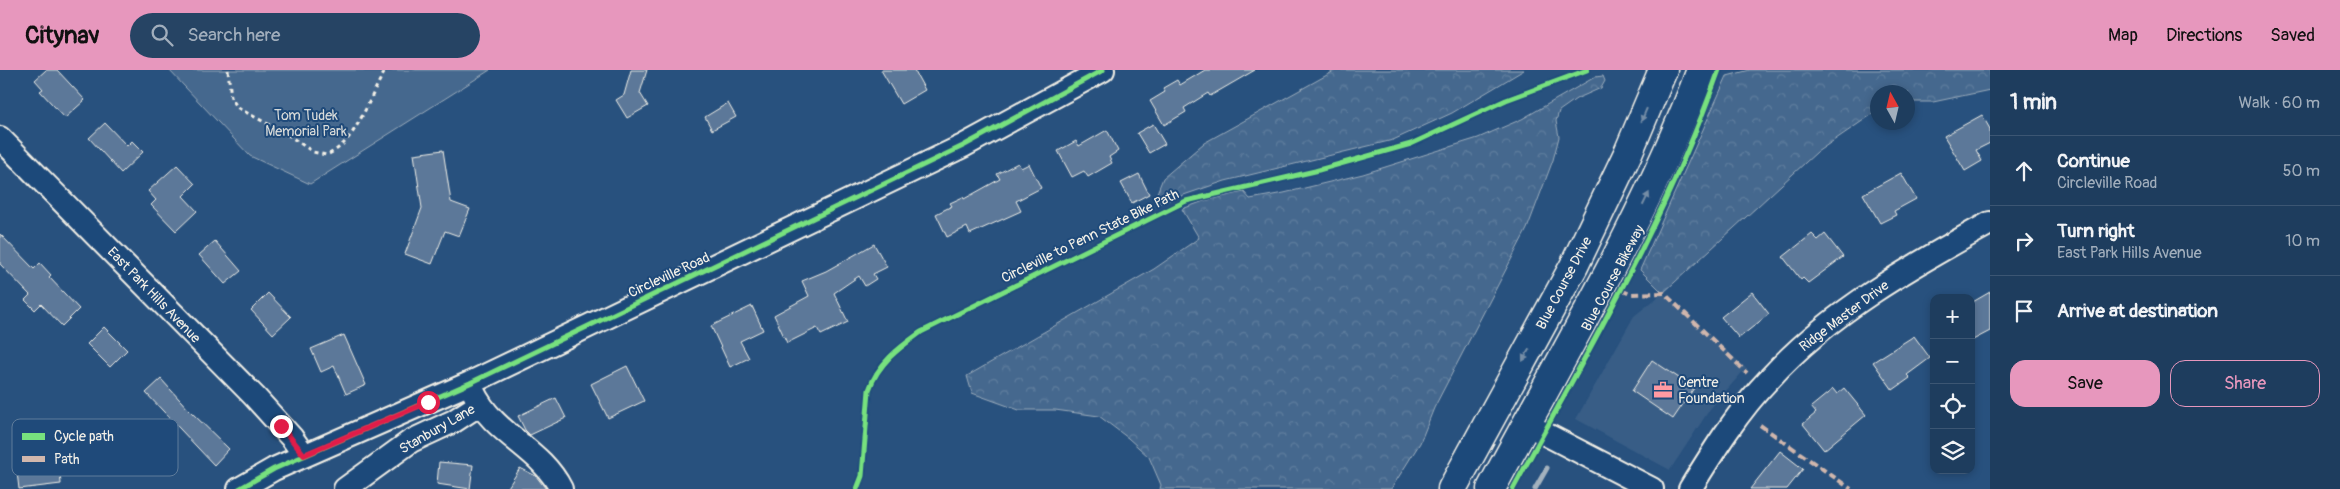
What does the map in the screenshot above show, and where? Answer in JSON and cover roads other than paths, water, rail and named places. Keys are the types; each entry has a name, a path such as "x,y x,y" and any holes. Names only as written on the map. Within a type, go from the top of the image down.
{"main road":[{"name":"Blue Course Drive","path":"1452,489 1574,266 1628,153 1663,70"},
{"path":"1491,489 1624,246 1650,191 1701,70"}],"street":[{"name":"Circleville Road","path":"239,489 304,455 470,383 963,146 1103,70"},
{"name":"East Park Hills Avenue","path":"0,138 254,396 292,438 304,455"},
{"name":"Ridge Master Drive","path":"1690,489 1732,424 1770,378 1807,341 1866,296 1925,259 1990,223"},
{"path":"470,383 480,404 492,421 542,462 556,479 561,489"},
{"name":"Stanbury Lane","path":"345,489 411,441 454,421 480,404"},
{"path":"1526,424 1652,489"}],"waterway":[{"path":"1535,489 1547,468"}],"place":[{"name":"Centre Foundation","path":"1663,390"}],"park label":[{"name":"Tom Tudek Memorial Park","path":"306,124"}]}
